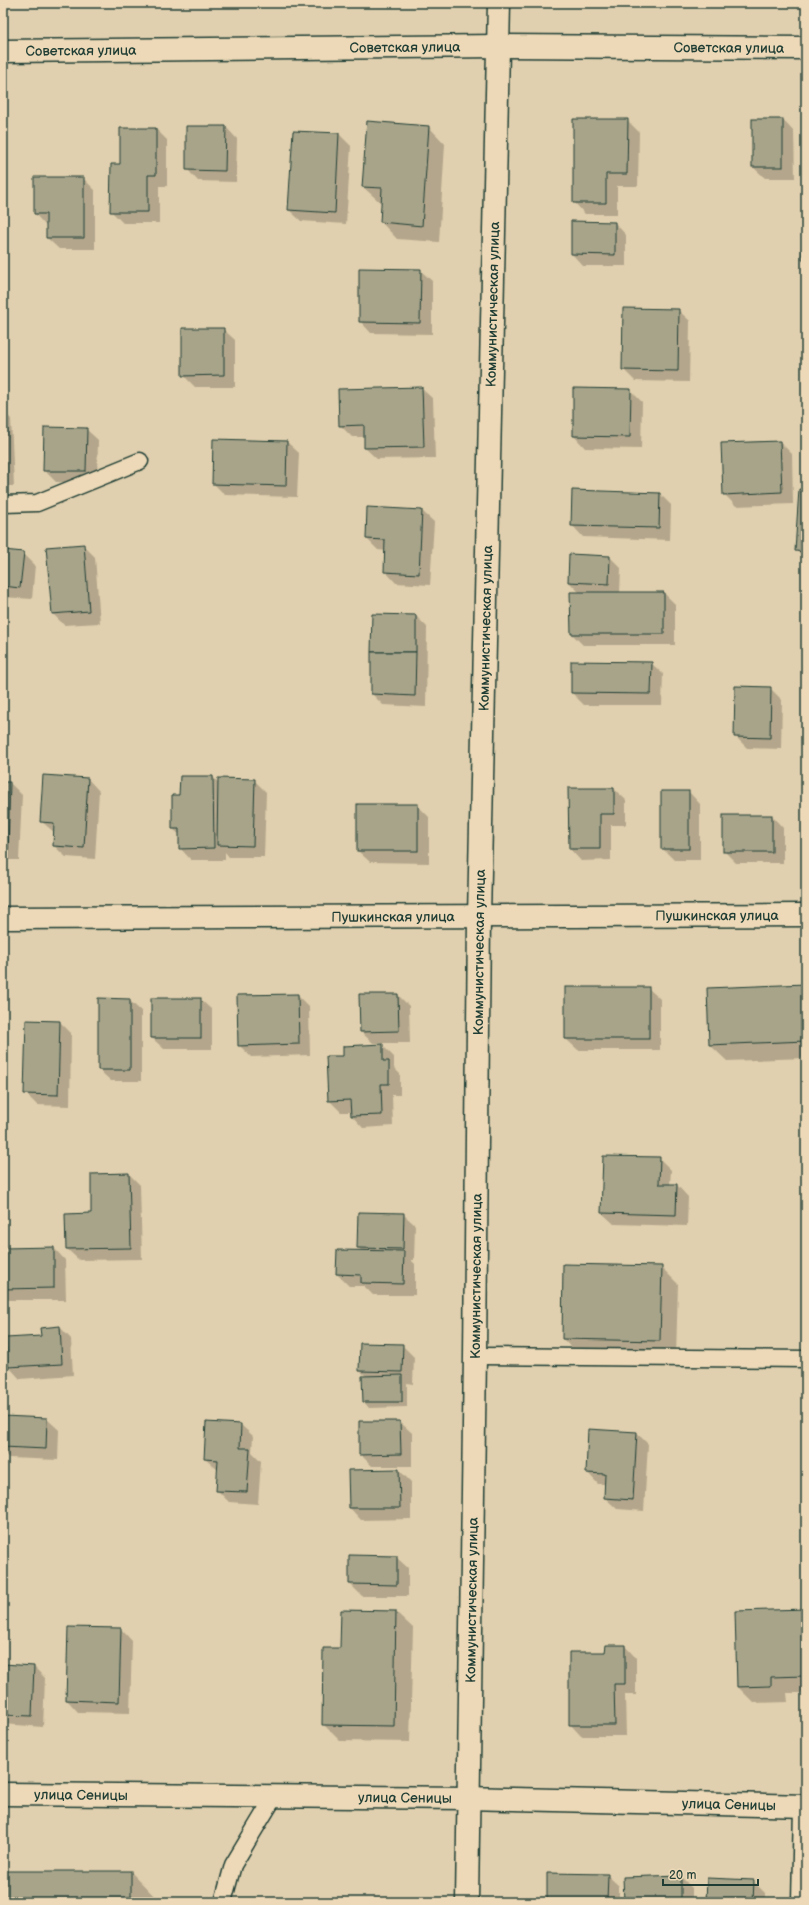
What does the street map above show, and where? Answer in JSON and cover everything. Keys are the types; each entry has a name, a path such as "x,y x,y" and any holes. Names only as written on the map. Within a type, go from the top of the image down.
{"street":[{"name":"Коммунистическая улица","path":"467,1902 467,1798 475,1356 479,917 499,3"},
{"name":"Советская улица","path":"3,51 499,46 806,48"},
{"name":"Пушкинская улица","path":"3,918 806,915"},
{"name":"улица Сеницы","path":"3,1794 467,1798 804,1806"}],"lane":[{"path":"3,504 37,503 140,461"},
{"path":"475,1356 806,1359"},
{"path":"223,1902 233,1865 274,1797"},
{"path":"800,1902 804,1806"}],"building":[{"path":"573,119 628,119 627,174 606,174 606,203 573,203"},
{"path":"752,119 783,119 783,167 752,167"},
{"path":"367,121 429,126 422,226 380,222 382,188 362,187"},
{"path":"186,126 226,126 225,171 186,170"},
{"path":"120,128 156,128 156,175 148,175 148,212 110,212 111,164 120,164"},
{"path":"293,131 339,133 335,213 288,210"},
{"path":"34,177 84,177 84,238 46,238 46,214 34,214"},
{"path":"804,206 806,206 806,260 802,260"},
{"path":"571,221 615,222 615,255 571,254"},
{"path":"359,268 421,269 420,323 359,322"},
{"path":"623,308 679,309 678,371 622,370"},
{"path":"182,328 224,328 224,375 182,376"},
{"path":"422,387 424,447 364,448 364,425 339,426 338,389"},
{"path":"573,388 631,389 630,437 573,436"},
{"path":"44,427 87,428 86,471 43,471"},
{"path":"213,439 287,441 286,486 212,484"},
{"path":"780,441 782,492 723,495 721,443"},
{"path":"799,489 806,490 806,552 795,551"},
{"path":"572,490 660,493 659,528 571,526"},
{"path":"367,507 422,510 419,574 384,572 385,540 366,539"},
{"path":"84,544 89,611 52,614 46,547"},
{"path":"3,550 24,552 20,588 3,586"},
{"path":"569,554 610,556 609,584 568,582"},
{"path":"570,592 664,592 664,634 571,634"},
{"path":"372,614 416,615 416,652 371,652"},
{"path":"371,652 416,652 415,696 371,694"},
{"path":"571,661 652,662 651,694 571,693"},
{"path":"735,686 771,687 770,738 734,737"},
{"path":"43,775 88,778 84,848 53,846 54,823 40,822"},
{"path":"180,776 213,776 214,848 179,849 179,829 172,829 172,795 179,795"},
{"path":"218,778 255,779 253,846 217,845"},
{"path":"3,782 10,782 8,849 3,849"},
{"path":"568,788 614,788 614,814 600,814 600,849 569,849"},
{"path":"661,791 689,791 689,849 661,849"},
{"path":"357,804 418,804 418,851 357,851"},
{"path":"723,815 772,815 772,852 723,852"},
{"path":"806,984 806,1041 709,1045 707,988"},
{"path":"565,987 649,987 649,1039 565,1039"},
{"path":"298,994 299,1044 238,1046 237,995"},
{"path":"359,994 398,994 399,1031 360,1032"},
{"path":"98,998 130,999 130,1070 98,1070"},
{"path":"151,998 201,998 201,1038 151,1038"},
{"path":"26,1020 60,1021 58,1095 24,1094"},
{"path":"383,1044 383,1061 389,1061 389,1084 381,1084 382,1115 351,1116 350,1100 328,1101 326,1056 343,1056 343,1046"},
{"path":"603,1156 660,1157 659,1184 677,1184 676,1215 601,1213"},
{"path":"129,1173 131,1248 66,1249 65,1214 91,1213 91,1174"},
{"path":"358,1212 404,1213 403,1249 357,1248"},
{"path":"54,1247 54,1288 3,1289 3,1248"},
{"path":"337,1250 404,1251 403,1284 361,1283 361,1275 336,1274"},
{"path":"563,1264 662,1266 660,1341 562,1339"},
{"path":"60,1326 62,1364 8,1367 6,1338 41,1336 40,1328"},
{"path":"360,1343 403,1344 402,1372 359,1371"},
{"path":"402,1375 402,1402 363,1402 362,1376"},
{"path":"3,1416 47,1418 46,1449 3,1447"},
{"path":"359,1421 400,1421 401,1454 359,1455"},
{"path":"206,1422 241,1424 240,1448 250,1448 247,1492 216,1491 218,1460 204,1459"},
{"path":"588,1429 637,1432 633,1500 604,1498 605,1474 586,1473"},
{"path":"399,1469 400,1508 349,1508 348,1470"},
{"path":"349,1555 397,1556 397,1585 349,1584"},
{"path":"806,1609 806,1676 771,1677 771,1686 737,1687 735,1611"},
{"path":"341,1610 396,1611 394,1726 322,1725 323,1648 340,1648"},
{"path":"68,1627 121,1628 119,1702 66,1700"},
{"path":"606,1645 625,1645 625,1684 614,1684 615,1725 569,1725 569,1652 605,1652"},
{"path":"3,1664 34,1666 32,1716 3,1715"},
{"path":"3,1871 131,1871 131,1902 3,1902"},
{"path":"547,1873 608,1874 607,1902 547,1902"},
{"path":"681,1875 681,1902 624,1902 623,1877"},
{"path":"707,1878 754,1880 753,1902 706,1902"},
{"path":"374,1899 396,1899 396,1902 374,1902"}]}
